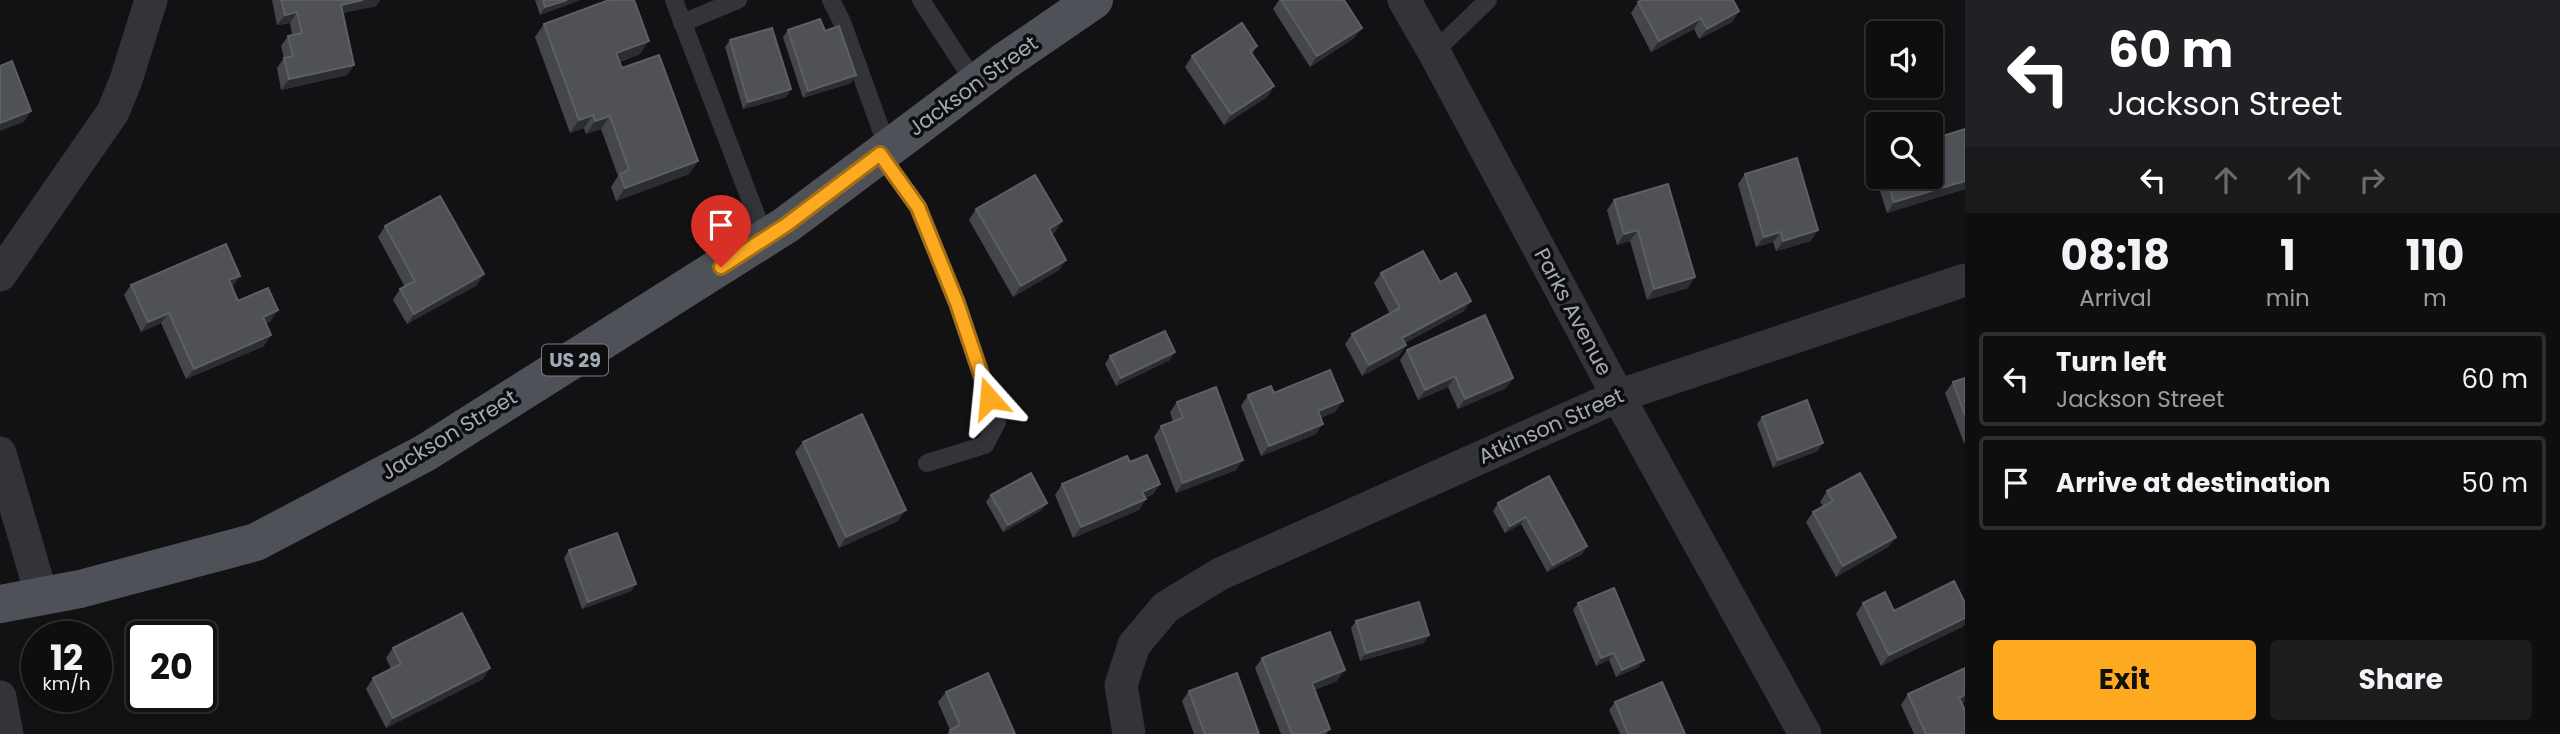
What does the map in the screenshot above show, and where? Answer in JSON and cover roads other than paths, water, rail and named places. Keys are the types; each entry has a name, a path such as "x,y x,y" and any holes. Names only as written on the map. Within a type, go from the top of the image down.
{"main road":[{"name":"Jackson Street","path":"0,604 118,580 256,542 425,453 765,238 975,83 1094,0"}],"street":[{"path":"0,275 113,112 152,0"},
{"name":"Parks Avenue","path":"1404,0 1805,734"},
{"name":"Atkinson Street","path":"1129,734 1121,685 1134,645 1166,607 1220,574 1618,396 1965,280"},
{"path":"0,453 42,597"},
{"path":"0,696 7,734"}],"lane":[{"path":"674,0 765,238"},
{"path":"682,23 738,0"},
{"path":"831,0 842,22 884,151 918,207 957,303 996,422 985,444 927,463"},
{"path":"921,0 975,83"},
{"path":"1434,52 1488,0"}]}
